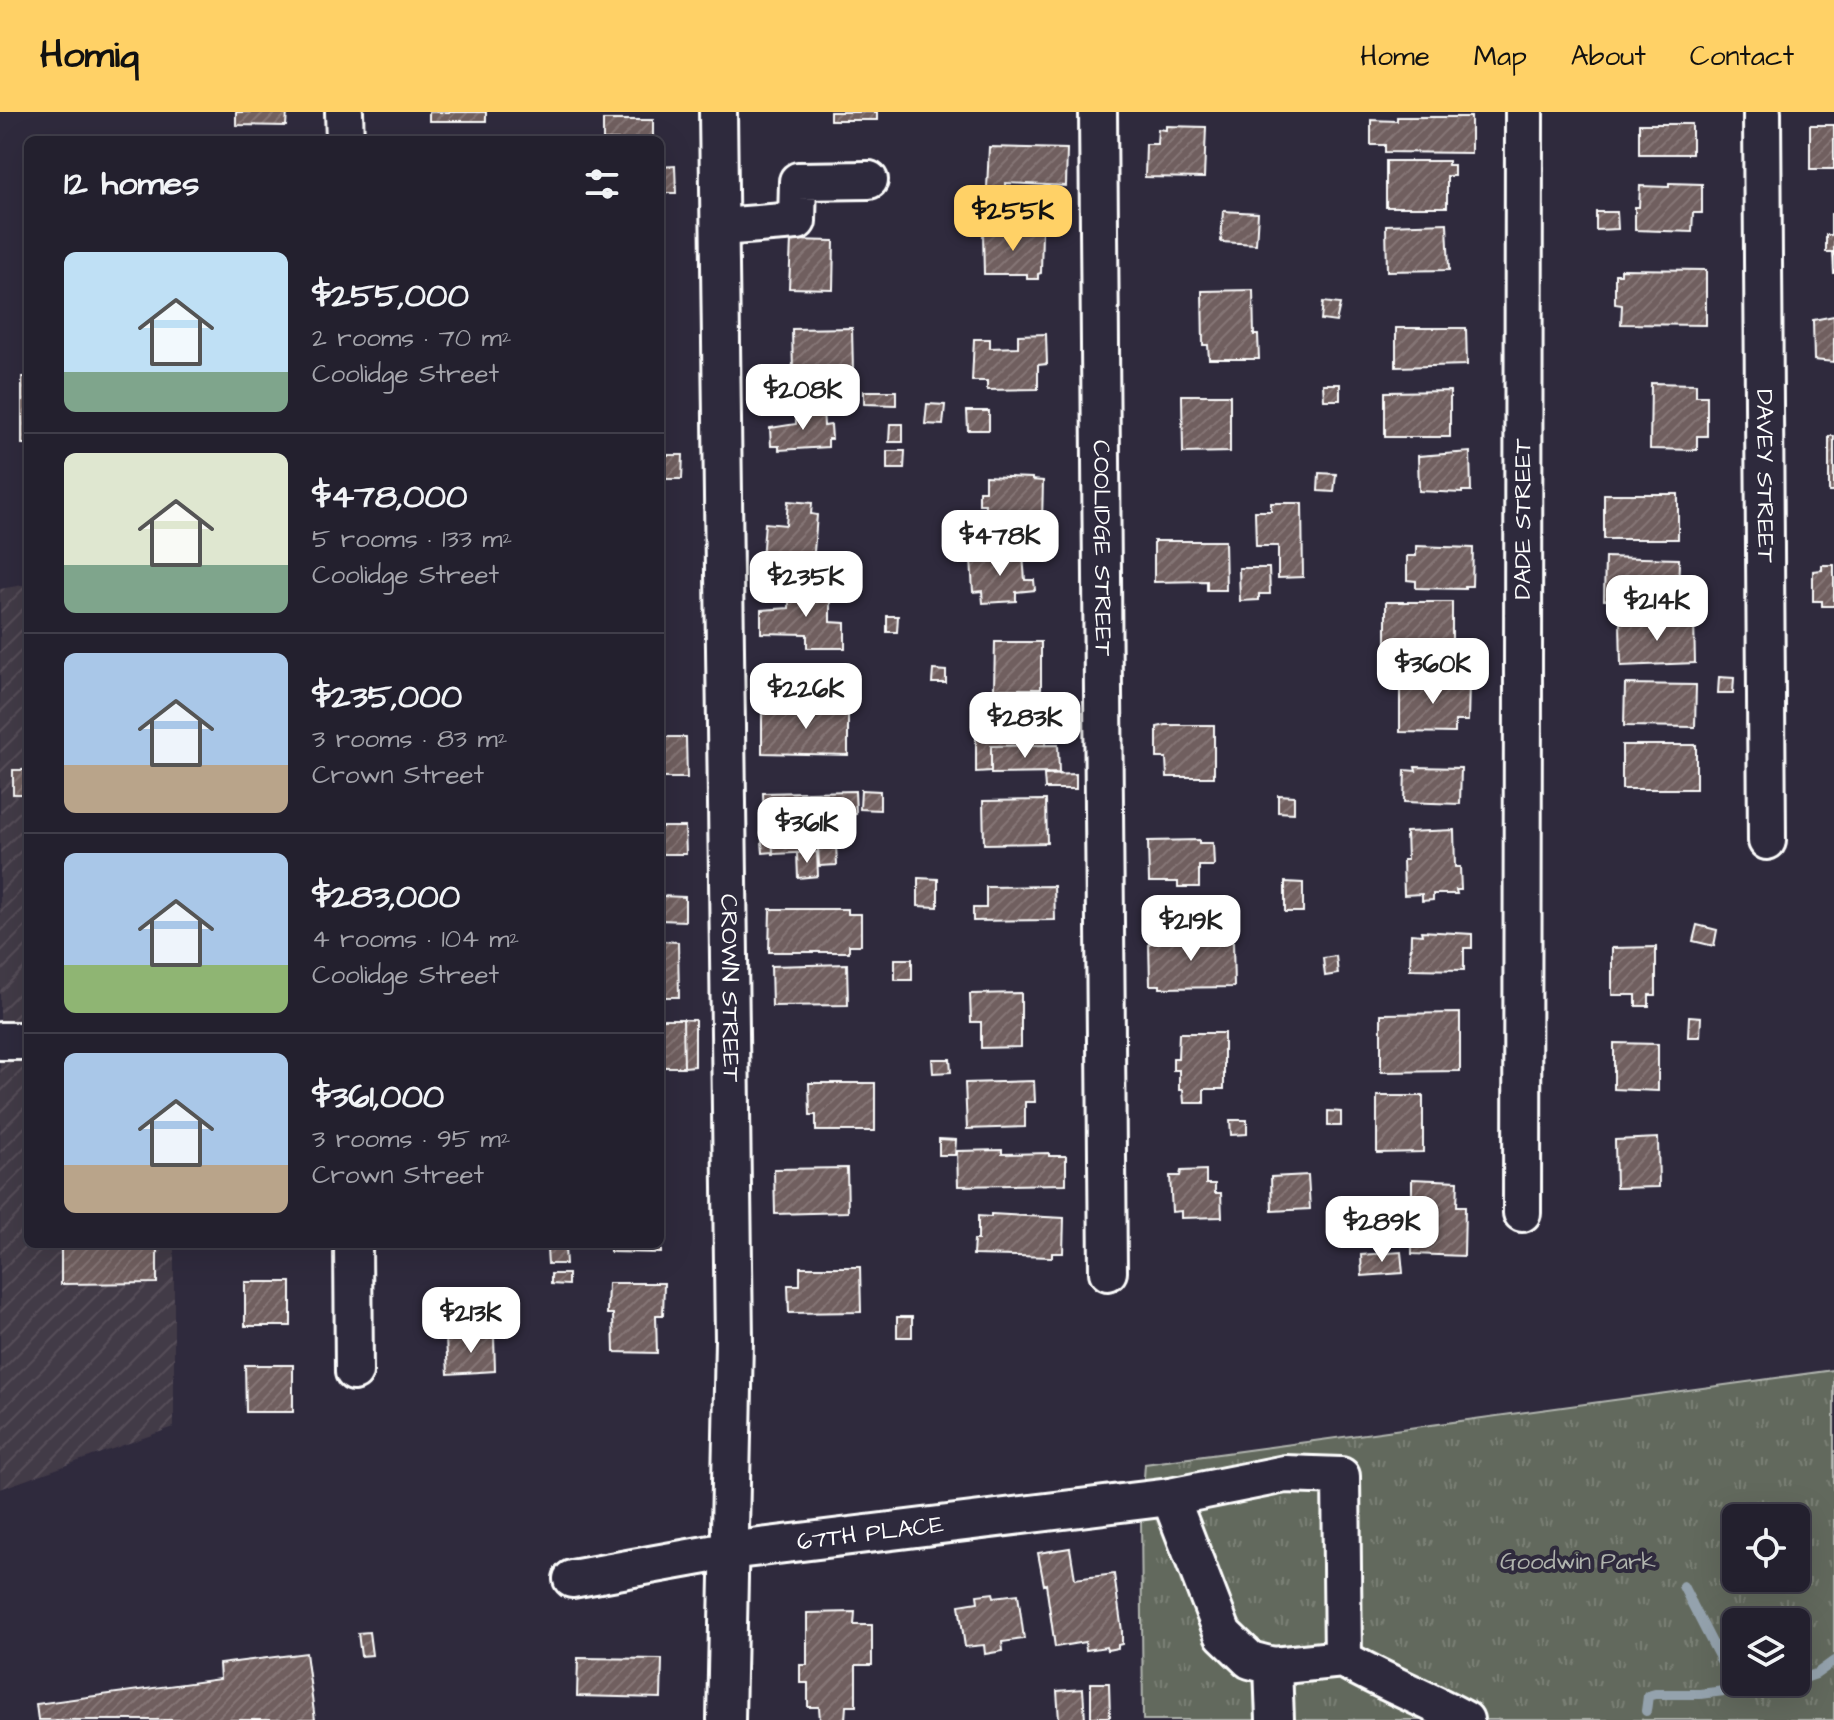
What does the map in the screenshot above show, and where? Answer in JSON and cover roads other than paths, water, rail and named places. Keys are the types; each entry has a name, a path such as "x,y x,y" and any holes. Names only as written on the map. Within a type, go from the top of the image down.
{"street":[{"path":"344,112 345,136"},
{"name":"CROWN STREET","path":"718,112 734,1340 726,1720"},
{"name":"COOLIDGE STREET","path":"1098,112 1108,1272"},
{"name":"DADE STREET","path":"1522,1213 1524,112"},
{"name":"DAVEY STREET","path":"1762,112 1767,841"},
{"path":"720,227 797,221 798,181 869,180"},
{"path":"0,1041 24,1041"},
{"path":"353,1248 354,1372"},
{"name":"67TH PLACE","path":"572,1579 728,1551 1170,1497 1285,1474 1341,1476 1343,1659"},
{"path":"1170,1497 1223,1634 1250,1660 1273,1666 1343,1659 1383,1682 1465,1720"},
{"path":"1273,1666 1275,1720"}],"waterway":[{"path":"1683,1586 1722,1662"},
{"path":"1810,1676 1834,1661"},
{"path":"1646,1711 1648,1696 1655,1694 1722,1691"}],"park label":[{"name":"Goodwin Park","path":"1578,1562"}]}
